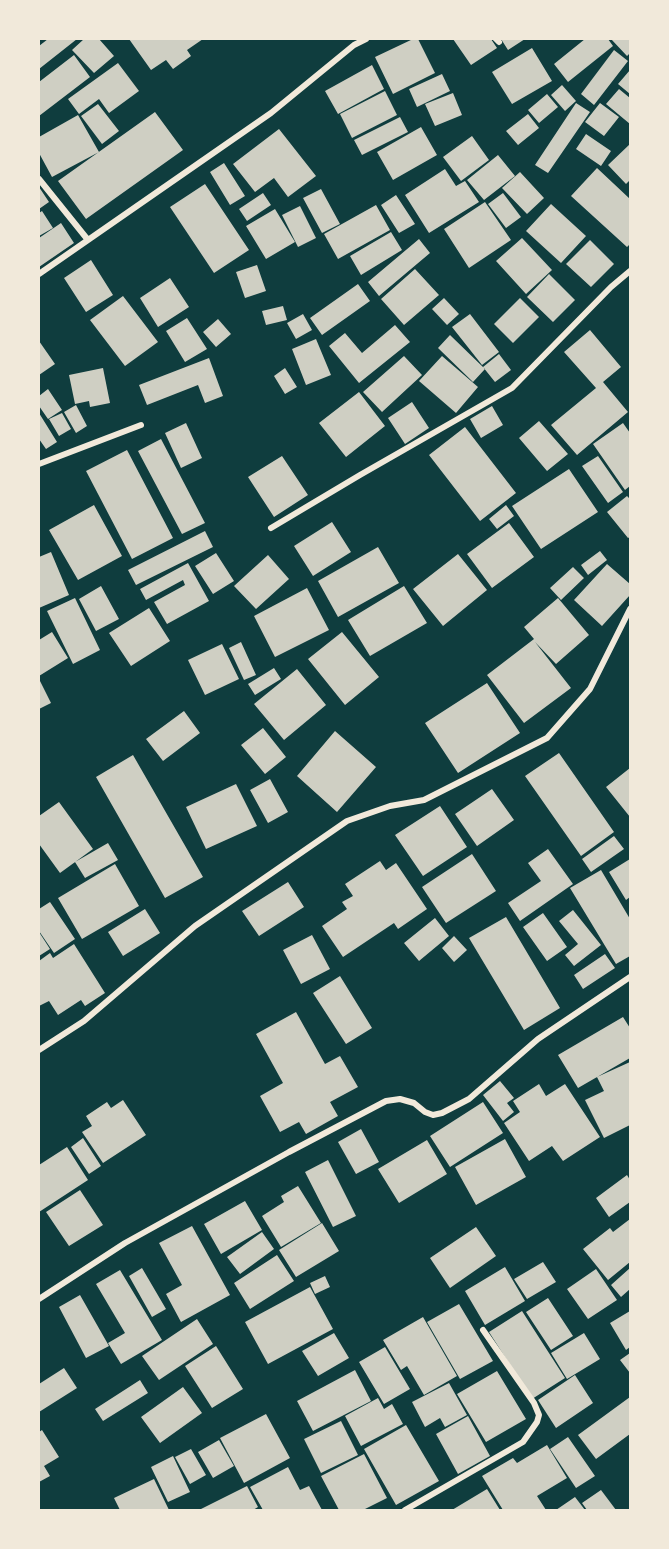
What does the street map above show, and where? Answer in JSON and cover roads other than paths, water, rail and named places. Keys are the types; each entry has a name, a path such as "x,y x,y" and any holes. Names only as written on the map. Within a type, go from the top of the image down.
{"street":[{"path":"39,273 271,113 354,45 366,39"},
{"path":"39,179 88,240"},
{"path":"271,528 512,388 611,286 630,272"},
{"path":"39,464 141,425"},
{"path":"39,1050 84,1021 195,926 346,821 390,806 424,800 547,738 590,689 630,609"},
{"path":"39,1299 125,1243 386,1101 400,1099 414,1103 425,1112 434,1115 469,1099 538,1039 630,977"},
{"path":"405,1510 524,1442 537,1422 539,1414 534,1404 483,1330"}]}
